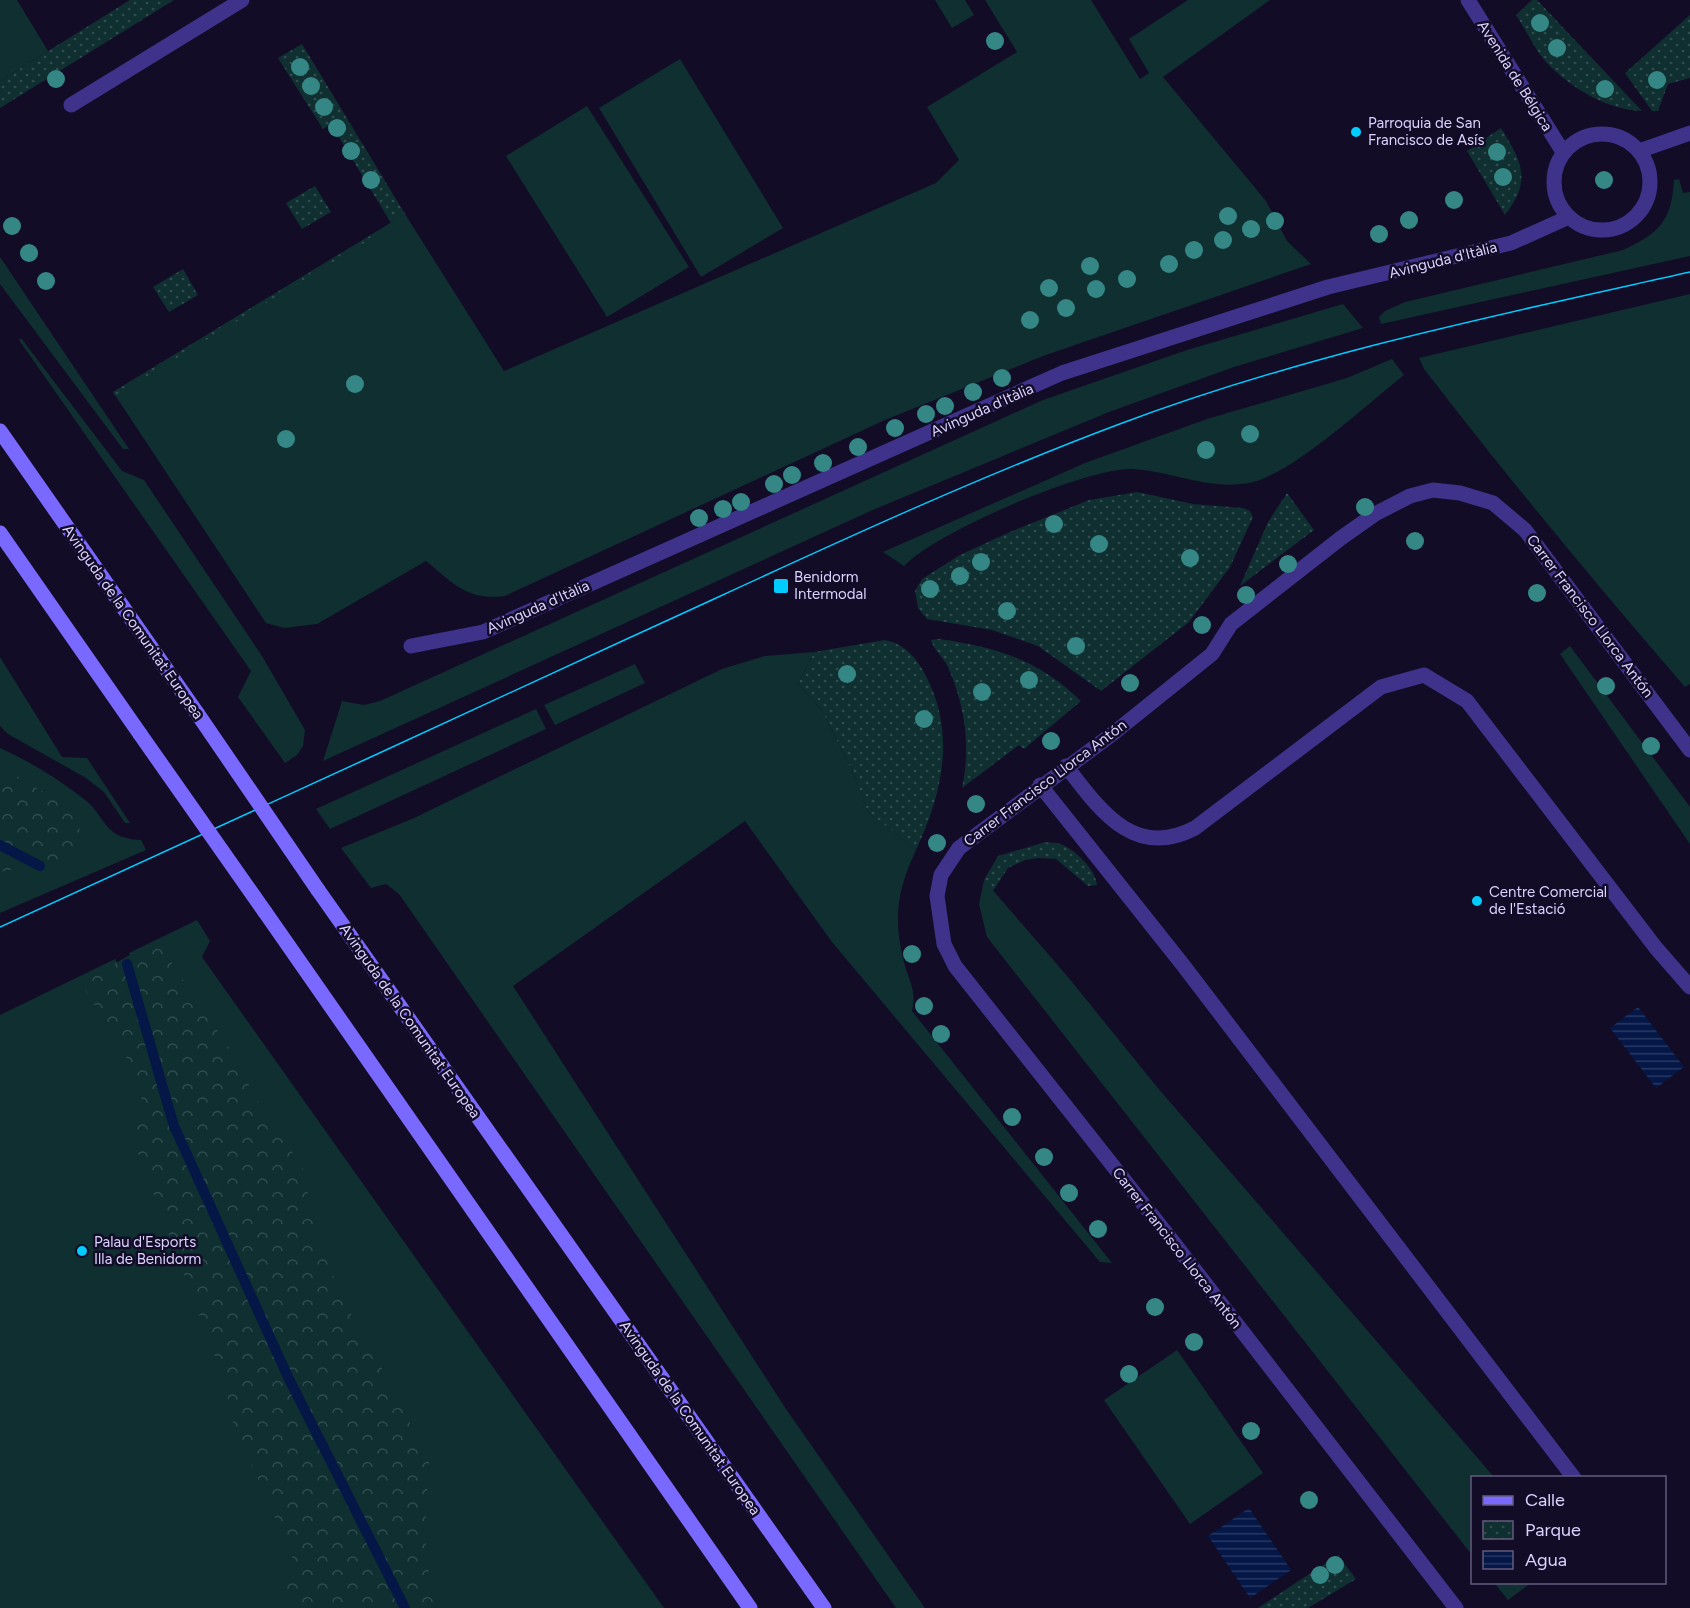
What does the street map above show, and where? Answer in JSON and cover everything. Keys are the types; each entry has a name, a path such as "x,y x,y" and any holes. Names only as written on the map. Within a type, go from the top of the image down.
{"main road":[{"name":"Avinguda de la Comunitat Europea","path":"0,431 318,890 824,1608"},
{"path":"0,532 750,1608"}],"street":[{"path":"71,105 242,0"},
{"name":"Avenida de Bélgica","path":"1468,0 1563,152"},
{"path":"1639,151 1690,133"},
{"path":"1605,134 1620,137 1639,151 1649,172 1650,188 1645,204 1635,216 1622,225 1607,230 1591,229 1569,216 1556,198 1553,182 1556,166 1563,152 1582,138 1605,134"},
{"name":"Avinguda d'Itàlia","path":"411,646 483,632 1062,374 1328,287 1511,243 1569,216"},
{"name":"Carrer Francisco Llorca Antón","path":"1456,1608 1174,1243 955,966 944,944 937,896 941,875 959,848 1040,785 1115,732 1212,654 1231,624 1375,514 1410,496 1433,490 1460,493 1493,503 1525,530 1690,750"},
{"path":"1066,766 1106,815 1130,833 1151,839 1178,837 1195,828 1381,687 1424,675 1467,701 1656,948 1690,987"},
{"path":"1040,785 1184,965 1572,1476"}],"green space":[{"path":"0,0 17,0 48,51 0,81"},
{"path":"130,0 174,0 0,108 0,81"},
{"path":"935,0 965,0 974,15 952,28"},
{"path":"985,0 1091,0 1140,79 1149,73 1129,39 1188,0 1270,0 1163,77 1266,201 1287,241 1311,264 1043,356 885,420 505,596 480,596 470,593 461,589 426,561 317,624 284,628 266,623 113,392 405,214 504,371 936,183 959,160 927,107 1017,52"},
{"path":"1532,0 1537,0 1642,111 1616,107 1590,96 1567,81 1547,63 1516,15"},
{"path":"1690,15 1690,78 1668,84 1658,111 1652,111 1625,73"},
{"path":"302,44 405,214 391,223 331,124 323,129 278,58"},
{"path":"680,59 783,228 701,277 599,108"},
{"path":"587,106 689,267 607,317 506,156"},
{"path":"1501,128 1519,161 1521,171 1519,191 1505,215 1467,151"},
{"path":"1679,179 1683,193 1690,192 1690,256 1381,324 1379,317 1385,311 1405,302 1623,250 1654,232 1661,224 1670,206 1674,180"},
{"path":"315,186 331,212 302,229 286,203"},
{"path":"378,231 380,233 115,396 113,392"},
{"path":"0,257 129,449 123,449 0,284"},
{"path":"183,269 198,295 169,312 153,287"},
{"path":"1690,294 1690,684 1685,687 1520,490 1424,369 1419,358"},
{"path":"1343,304 1363,328 1234,367 1109,412 875,509 323,761 342,701 364,705 380,701 1043,400 1187,350"},
{"path":"21,338 122,471 144,480 262,656 305,730 303,746 297,755 285,763 238,697 251,671 19,340"},
{"path":"1392,359 1404,375 1310,451 1289,465 1253,482 1207,483 1132,469 1110,471 1012,504 947,536 904,566 883,552 1085,463 1207,419 1347,378"},
{"path":"1137,492 1193,504 1243,508 1250,511 1253,517 1230,567 1189,622 1101,691 1038,646 992,630 927,619 918,608 915,591 922,579 960,555 1089,500"},
{"path":"1287,493 1314,530 1240,586 1268,522"},
{"path":"939,639 998,651 1033,665 1081,701 1024,749 1019,745 962,788 966,757 965,726 954,682 931,640"},
{"path":"885,640 905,649 920,665 936,700 941,721 943,743 939,786 916,850 868,812 851,768 821,709 798,684 814,652"},
{"path":"1570,646 1690,807 1690,844 1560,654"},
{"path":"814,652 798,684 821,709 851,768 868,812 916,850 901,892 898,918 904,962 913,992 912,1011 1112,1263 1100,1262 832,942 745,821 513,986 786,1409 925,1608 896,1608 399,894 386,884 371,888 341,848 414,818 722,669 765,656"},
{"path":"0,657 62,757 87,758 130,823 125,823 104,792 86,778 8,734 0,726"},
{"path":"635,664 645,683 555,725 544,705"},
{"path":"536,709 546,729 330,829 316,809"},
{"path":"0,748 61,782 89,803 111,830 118,835 141,840 146,850 0,913"},
{"path":"0,766 71,809 89,852 0,872"},
{"path":"1045,842 1066,846 1078,855 1089,866 1097,885 1088,886 1056,859 1039,858 1025,860 1008,868 993,891 984,880 998,856"},
{"path":"984,880 1068,977 1157,1087 1493,1476 1471,1476 1471,1554 987,937 979,904"},
{"path":"197,920 210,941 202,957 664,1608 433,1608 129,953"},
{"path":"156,940 228,1046 260,1106 302,1166 318,1240 344,1302 389,1381 429,1461 425,1533 430,1586 450,1608 288,1608 283,1586 294,1561 232,1420 225,1383 133,1140 141,1112 142,1083 81,983"},
{"name":"Palau d'Esports Illa de Benidorm","path":"115,959 122,970 156,1085 328,1608 0,1608 0,1015"},
{"path":"1177,1350 1263,1473 1190,1524 1104,1400"},
{"path":"1338,1555 1356,1579 1308,1608 1258,1608"},
{"path":"1495,1584 1530,1584 1508,1600"}],"water":[{"path":"1638,1007 1684,1067 1656,1088 1610,1028"},
{"path":"1249,1508 1291,1570 1250,1598 1208,1536"}],"waterway":[{"path":"0,845 40,866"},
{"path":"127,964 174,1126 288,1377 405,1608"}],"tram line":[{"path":"0,927 872,527 1055,449 1187,400 1329,357 1400,338 1690,272"}],"place":[{"name":"Parroquia de San Francisco de Asís","path":"1356,132"},
{"name":"Benidorm Intermodal","path":"781,586"},
{"name":"Centre Comercial de l'Estació","path":"1477,901"},
{"name":"Palau d'Esports Illa de Benidorm","path":"82,1251"}]}
